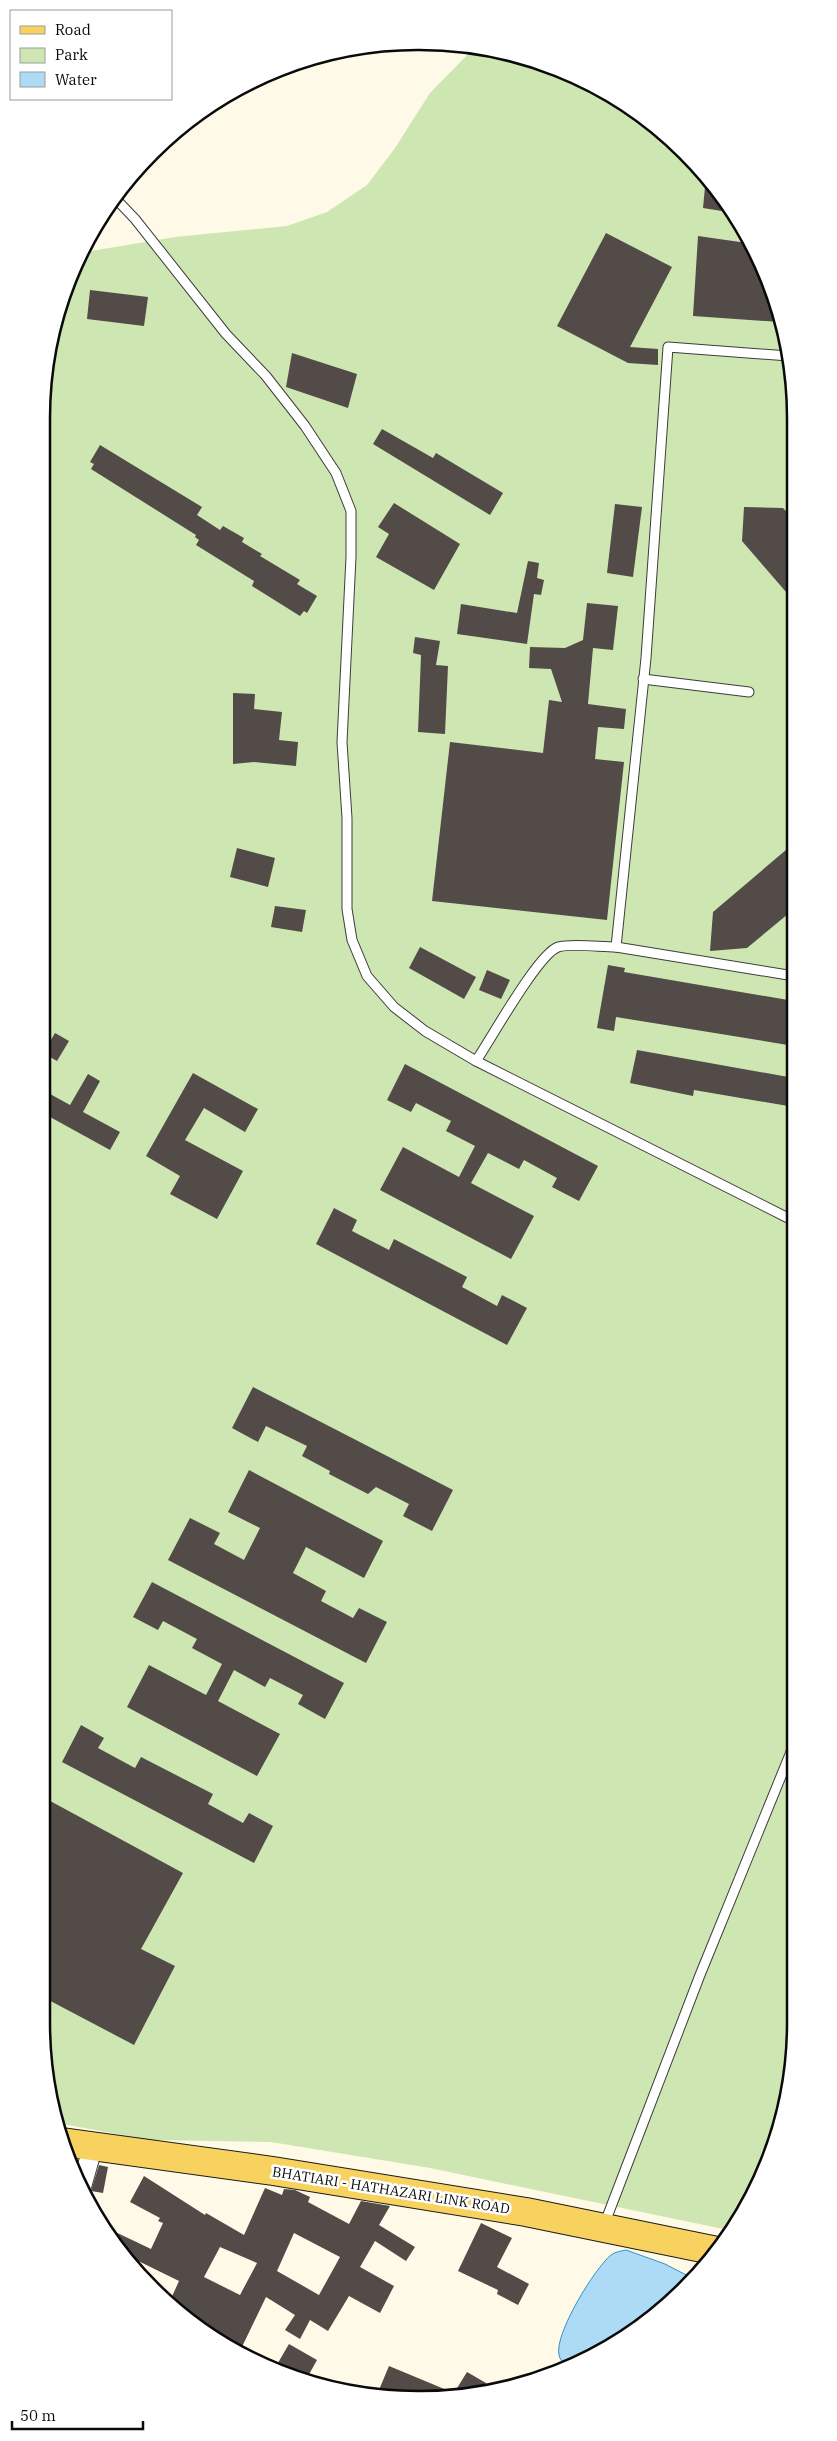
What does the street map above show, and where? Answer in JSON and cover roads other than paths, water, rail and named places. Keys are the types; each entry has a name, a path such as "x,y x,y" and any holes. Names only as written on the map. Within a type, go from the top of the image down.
{"main road":[{"name":"BHATIARI - HATHAZARI LINK ROAD","path":"71,2143 526,2212 709,2249"}],"street":[{"path":"84,2177 93,2146"}],"lane":[{"path":"120,203 147,234 226,334 266,376 305,426 336,473 351,511 351,557 342,742 347,818 347,909 352,940 367,976 394,1007 425,1031 476,1061 787,1217"},
{"path":"616,947 644,679 668,347 781,355"},
{"path":"644,679 750,692"},
{"path":"476,1061 531,976 550,951 560,946 616,947 787,975"},
{"path":"603,2228 700,1975 787,1762"}],"water":[{"path":"626,2250 665,2264 686,2275 661,2300 623,2329 603,2342 562,2362 559,2356 559,2345 577,2302 604,2262 618,2252"}]}
